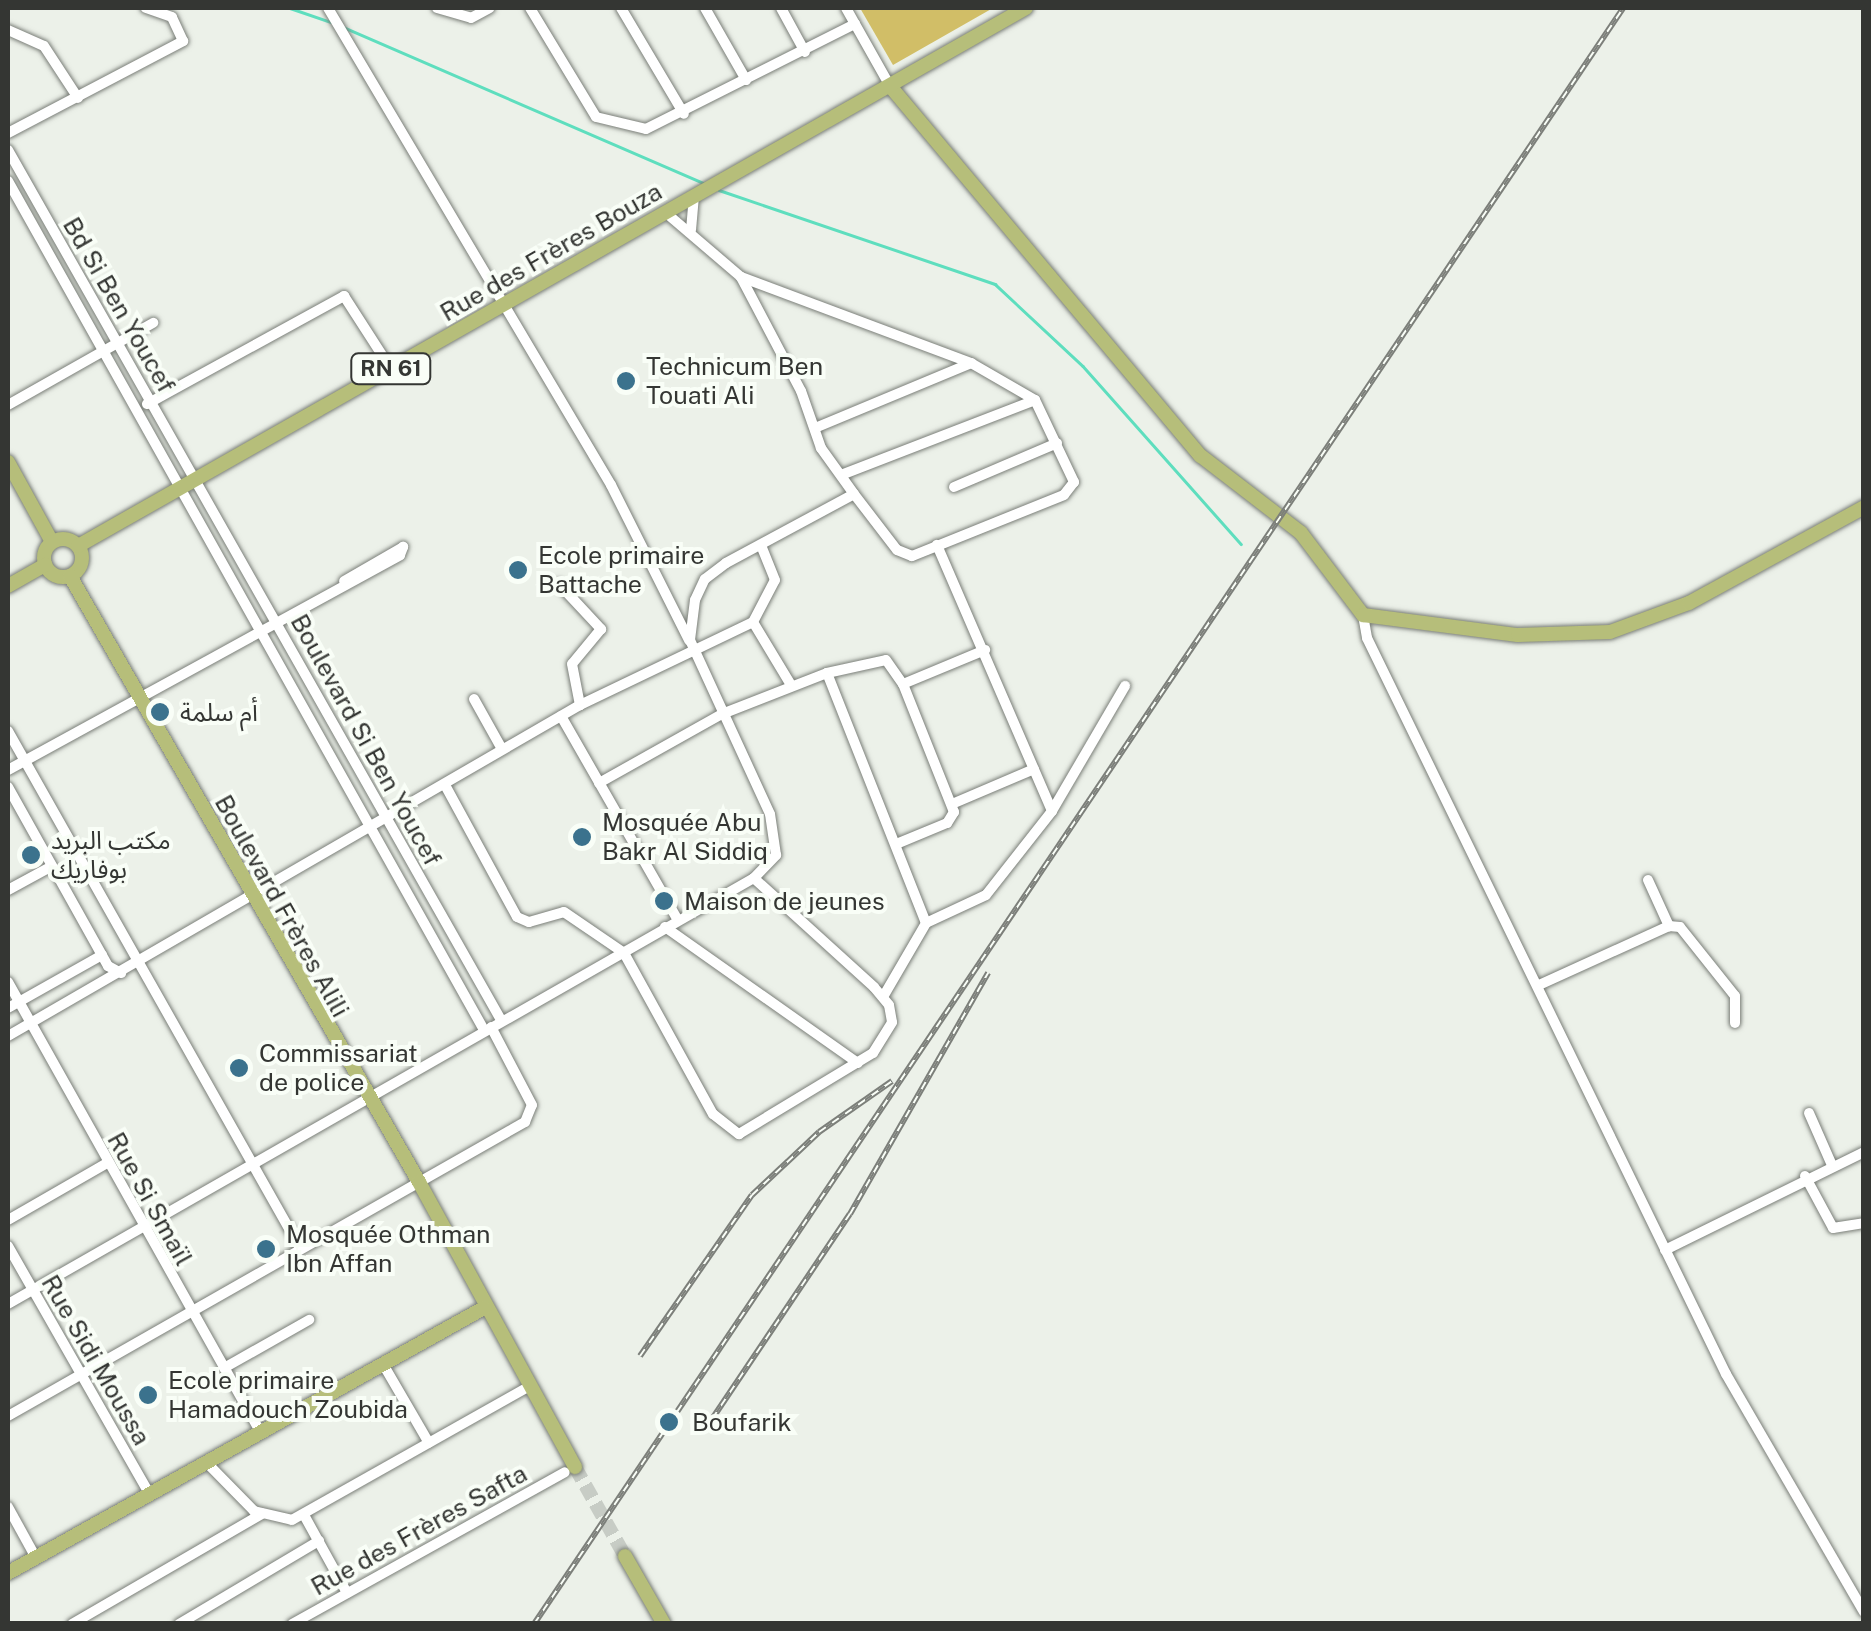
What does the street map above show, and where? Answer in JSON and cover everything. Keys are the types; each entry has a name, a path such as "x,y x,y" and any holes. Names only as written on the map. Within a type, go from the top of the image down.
{"main road":[{"name":"RN 61","path":"890,86 1026,8"},
{"name":"Rue des Frères Bouza","path":"78,546 890,86"},
{"path":"890,86 1201,456 1301,533 1363,614 1518,635 1610,632 1689,602 1864,506"},
{"path":"8,462 52,542 45,565 8,586"},
{"path":"45,565 58,576 70,576 80,566 78,546 63,538 52,542"},
{"name":"Boulevard Frères Alili","path":"70,576 366,1100 419,1182 570,1470"},
{"path":"8,1573 484,1308"},
{"path":"625,1556 664,1624"}],"street":[{"path":"8,133 182,41 172,17 146,8"},
{"path":"8,1304 758,875 776,855 775,828 691,645 611,485 328,8"},
{"path":"437,8 471,18 490,8"},
{"path":"530,8 596,117 646,130 854,24"},
{"path":"622,8 684,114"},
{"path":"705,8 746,80"},
{"path":"781,8 805,52"},
{"path":"846,8 890,86"},
{"path":"8,30 44,46 78,98"},
{"name":"Bd Si Ben Youcef","path":"8,150 151,402 189,484"},
{"name":"Bd Si Ben Youcef","path":"8,181 137,409 189,484"},
{"path":"691,230 698,193"},
{"path":"28,216 41,209"},
{"path":"666,212 742,277 841,475 902,554 938,545 1068,493 1073,478 1034,400 971,363 742,277"},
{"path":"137,409 344,296 391,369"},
{"path":"8,405 153,322"},
{"path":"815,428 971,363"},
{"path":"841,475 1034,400"},
{"path":"954,487 1057,442"},
{"name":"Boulevard Si Ben Youcef","path":"189,484 274,619 388,820 492,1026"},
{"name":"Boulevard Si Ben Youcef","path":"189,484 260,627 372,830 492,1026"},
{"path":"691,645 694,600 705,579 854,494"},
{"path":"938,545 1052,811"},
{"path":"8,1036 372,830 580,705 691,645 753,622 775,580 761,546"},
{"path":"8,770 274,619 400,555 402,547 394,547 344,581"},
{"path":"558,584 600,629 570,672 580,705"},
{"path":"1363,614 1367,638 1665,1250 1755,1428 1864,1612"},
{"path":"753,622 791,685"},
{"path":"903,684 985,650"},
{"path":"599,783 722,714 791,685 886,660 903,684 952,804 946,822 899,843"},
{"path":"828,673 899,843 926,923"},
{"path":"882,997 926,923 994,889 1052,811 1125,686"},
{"path":"474,699 502,749"},
{"path":"561,716 678,920"},
{"path":"8,731 300,1248"},
{"path":"952,804 1034,768"},
{"path":"445,785 521,921 564,912 624,952 713,1114 732,1132 754,1130 858,1062 888,1033 892,1012 882,997 758,875"},
{"path":"8,787 102,955 121,973"},
{"path":"8,890 52,866"},
{"path":"1648,880 1670,926"},
{"path":"1539,985 1670,926 1686,931 1735,996 1735,1024"},
{"path":"665,928 858,1062"},
{"path":"13,1004 102,955"},
{"name":"Rue Si Smaïl","path":"8,982 13,1004 30,1023 260,1433"},
{"path":"8,1416 530,1116 530,1100 492,1026"},
{"path":"1809,1113 1831,1163"},
{"path":"1665,1250 1831,1163 1864,1152"},
{"path":"8,1220 107,1163"},
{"path":"1805,1176 1832,1228 1864,1222"},
{"name":"Rue Sidi Moussa","path":"8,1246 150,1495"},
{"path":"224,1368 309,1320"},
{"path":"383,1364 429,1443"},
{"path":"207,1464 262,1514 286,1521 304,1515 528,1387"},
{"name":"Rue des Frères Safta","path":"292,1624 570,1470"},
{"path":"8,1507 36,1558"},
{"path":"72,1624 262,1514"},
{"path":"304,1515 347,1592"},
{"path":"180,1624 319,1541"}],"shaded area":[{"path":"860,8 993,8 893,65"}],"waterway":[{"path":"290,8 331,22"},
{"path":"343,27 703,183"},
{"path":"719,190 995,284 1083,366 1241,544"}],"tunnel":[{"path":"575,1467 625,1556"}],"railway":[{"path":"534,1624 1623,8"},
{"path":"712,1419 850,1214 988,973"},
{"path":"640,1356 752,1195 819,1132 892,1081"}],"place":[{"name":"Technicum Ben Touati Ali","path":"626,381"},
{"name":"Ecole primaire Battache","path":"518,570"},
{"name":"أم سلمة","path":"160,712"},
{"name":"Mosquée Abu Bakr Al Siddiq","path":"582,837"},
{"name":"مكتب البريد بوفاريك","path":"31,855"},
{"name":"Maison de jeunes","path":"664,901"},
{"name":"Commissariat de police","path":"239,1068"},
{"name":"Mosquée Othman Ibn Affan","path":"266,1249"},
{"name":"Ecole primaire Hamadouch Zoubida","path":"148,1395"},
{"name":"Boufarik","path":"669,1422"}]}
